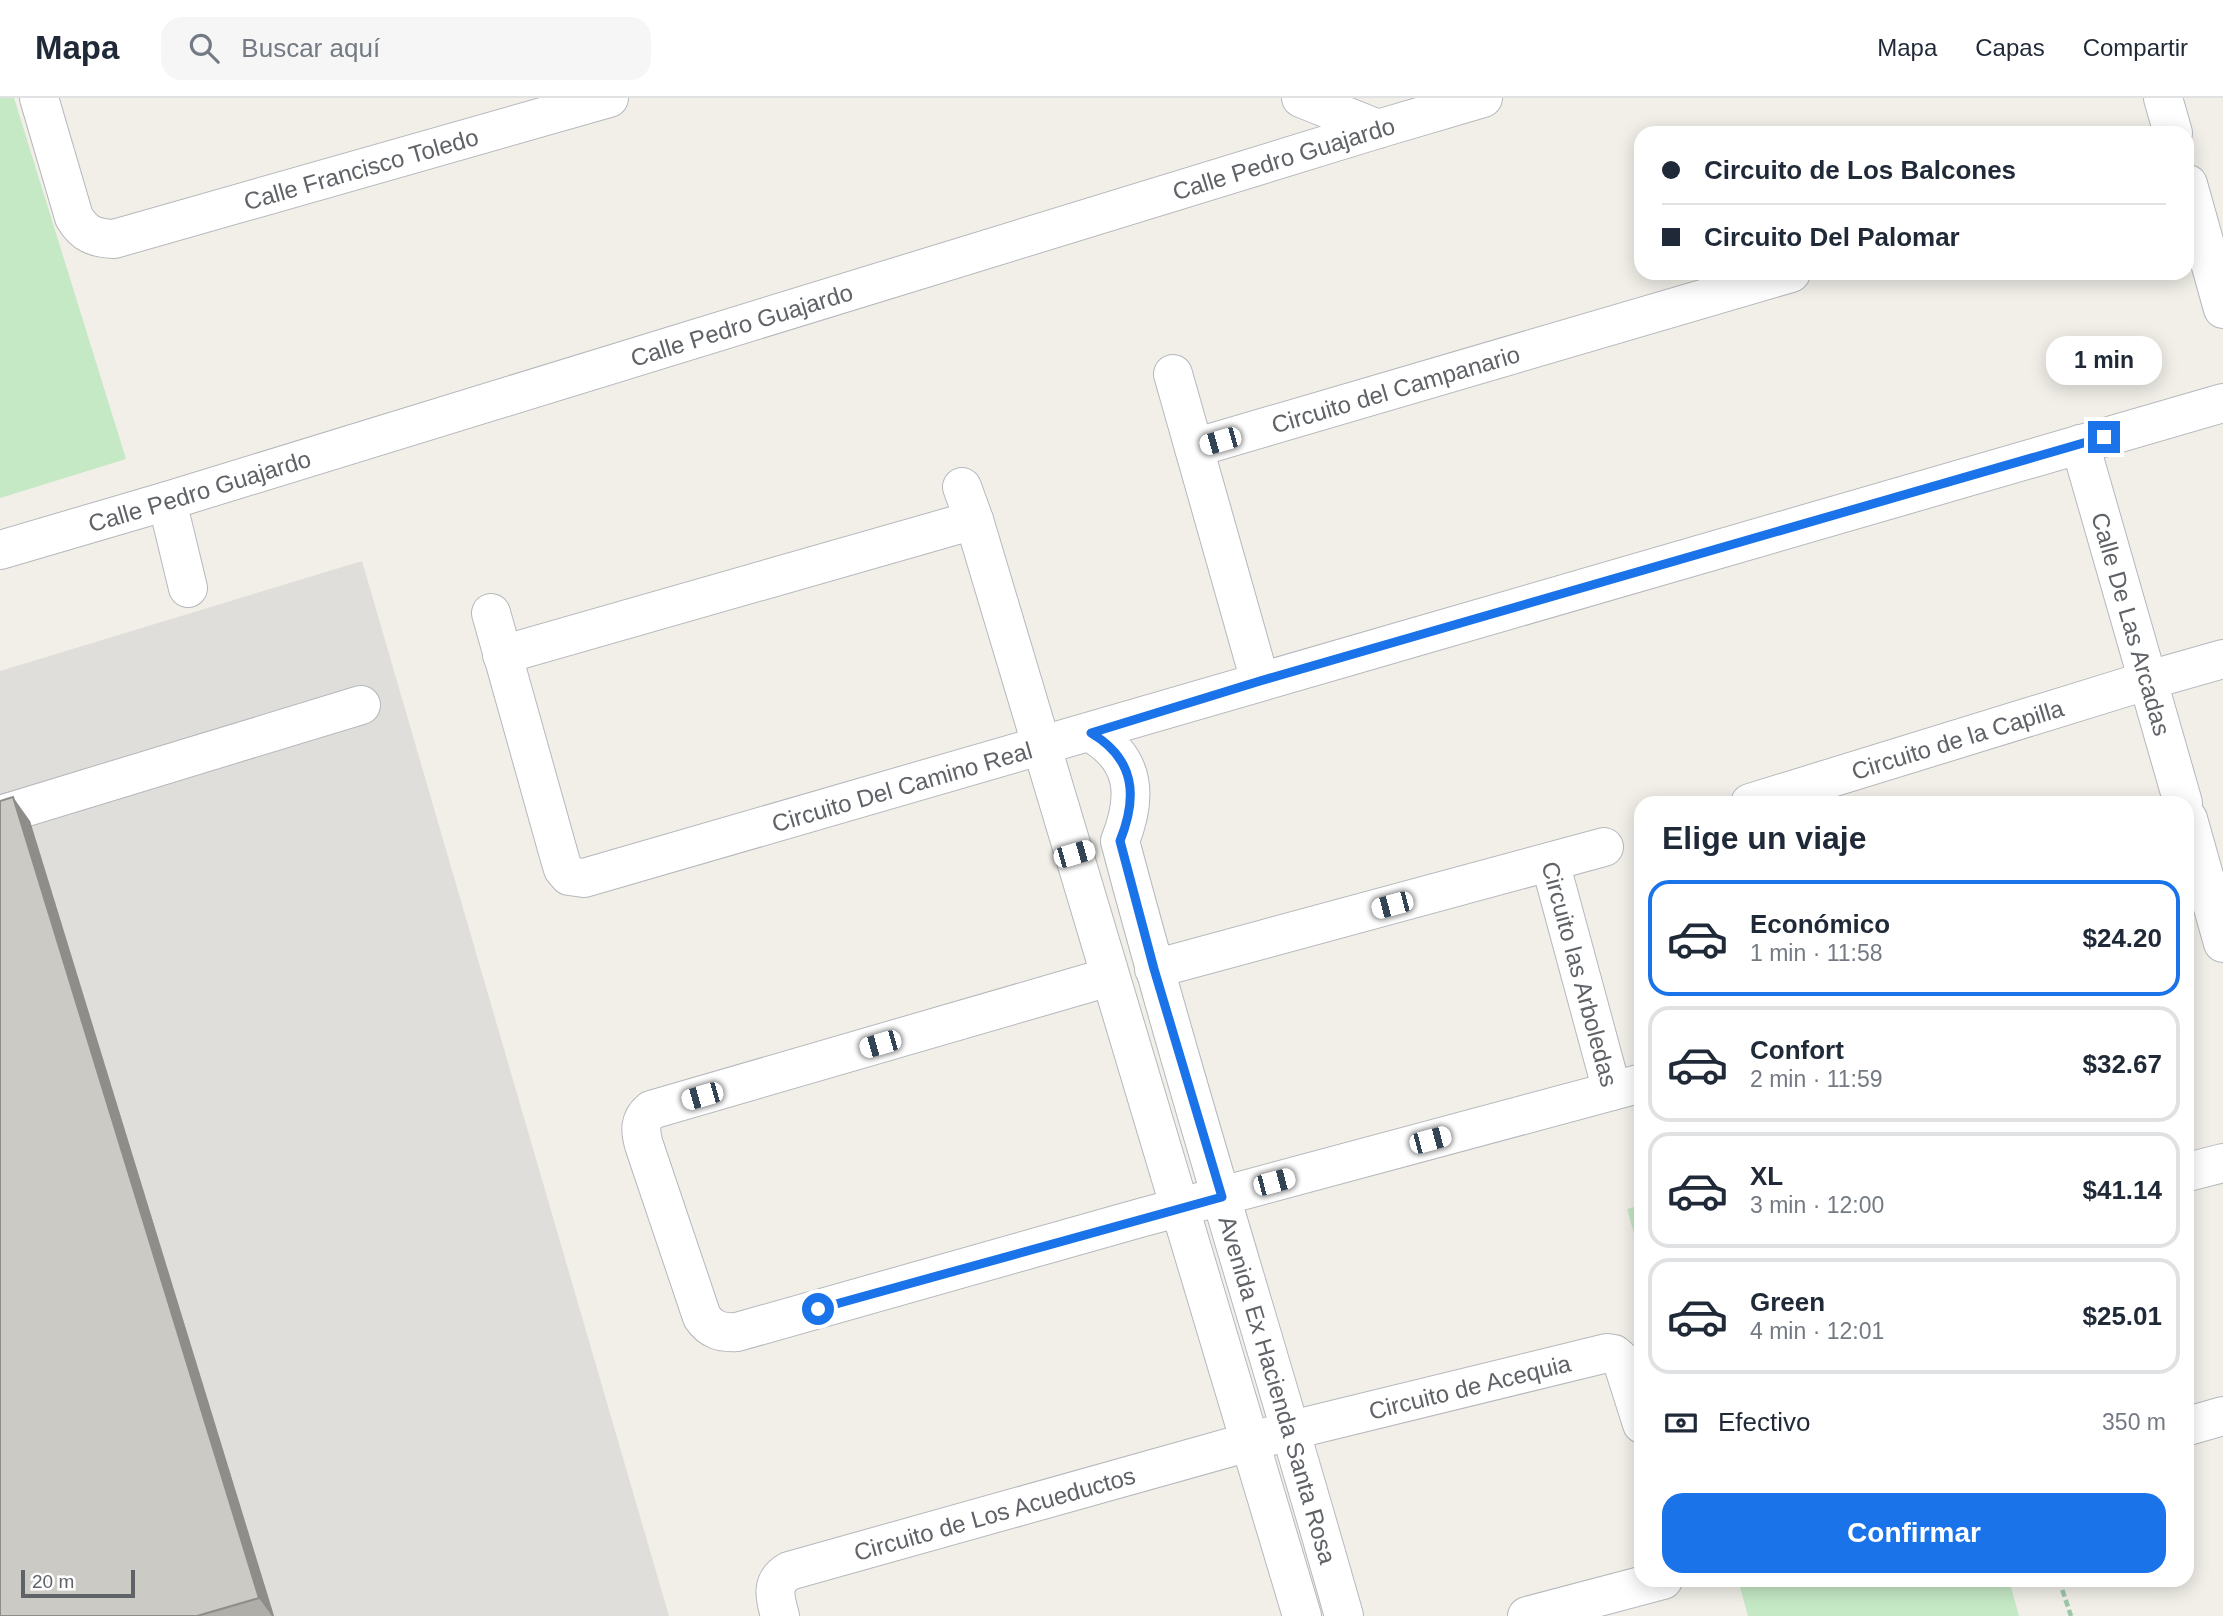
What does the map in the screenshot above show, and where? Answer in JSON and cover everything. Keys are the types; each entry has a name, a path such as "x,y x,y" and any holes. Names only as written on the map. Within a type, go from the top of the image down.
{"street":[{"name":"Calle Francisco Toledo","path":"39,98 74,217 82,230 97,238 114,239 609,98"},
{"path":"1301,98 1378,128"},
{"name":"Calle Pedro Guajardo","path":"0,550 1483,98"},
{"path":"2164,98 2171,126"},
{"path":"2194,205 2223,309"},
{"name":"Circuito del Campanario","path":"1194,448 1767,280"},
{"path":"1173,374 1260,681"},
{"path":"1041,747 1260,681 2223,403"},
{"name":"Calle De Las Arcadas","path":"2080,444 2181,796"},
{"path":"167,501 188,587"},
{"name":"Circuito Del Camino Real","path":"968,503 1041,747 584,878 576,878 569,876 560,859 502,655 968,503"},
{"path":"491,613 502,655"},
{"name":"Circuito de la Capilla","path":"1782,796 2223,659"},
{"path":"0,815 361,705"},
{"name":"Avenida Ex Hacienda Santa Rosa","path":"1091,733 1118,753 1129,774 1130,802 1120,841 1154,969 1292,1430 1344,1616"},
{"name":"Avenida Ex Hacienda Santa Rosa","path":"1041,747 1302,1616"},
{"path":"1074,854 1120,841"},
{"path":"2194,844 2212,920"},
{"path":"1550,862 1604,847"},
{"name":"Circuito las Arboledas","path":"1109,977 651,1111 646,1115 640,1132 702,1317 708,1326 726,1333 737,1332 1627,1087 1550,862 1154,969"},
{"path":"2194,1170 2223,1163"},
{"name":"Circuito de Acequia","path":"1251,1441 1607,1353 1614,1354 1622,1361 1634,1399"},
{"path":"2194,1424 2223,1416"},
{"name":"Circuito de Los Acueductos","path":"780,1616 774,1594 775,1586 783,1574 789,1571 1251,1441"},
{"path":"1527,1616 1637,1587"}],"path":[{"path":"2061,1587 2071,1616"}],"shaded area":[{"path":"362,561 669,1616 0,1616 0,671"}],"green space":[{"path":"0,98 14,98 126,459 0,498"},
{"path":"1634,1207 1634,1234 1627,1209"},
{"path":"1740,1587 2011,1587 2019,1616 1748,1616"}],"building":[{"path":"13,797 259,1598 197,1616 0,1616 0,801"}],"route":[{"path":"818,1309 1222,1197 1154,969 1120,841 1130,802 1129,774 1118,753 1091,733 1260,681 2104,437"}]}
